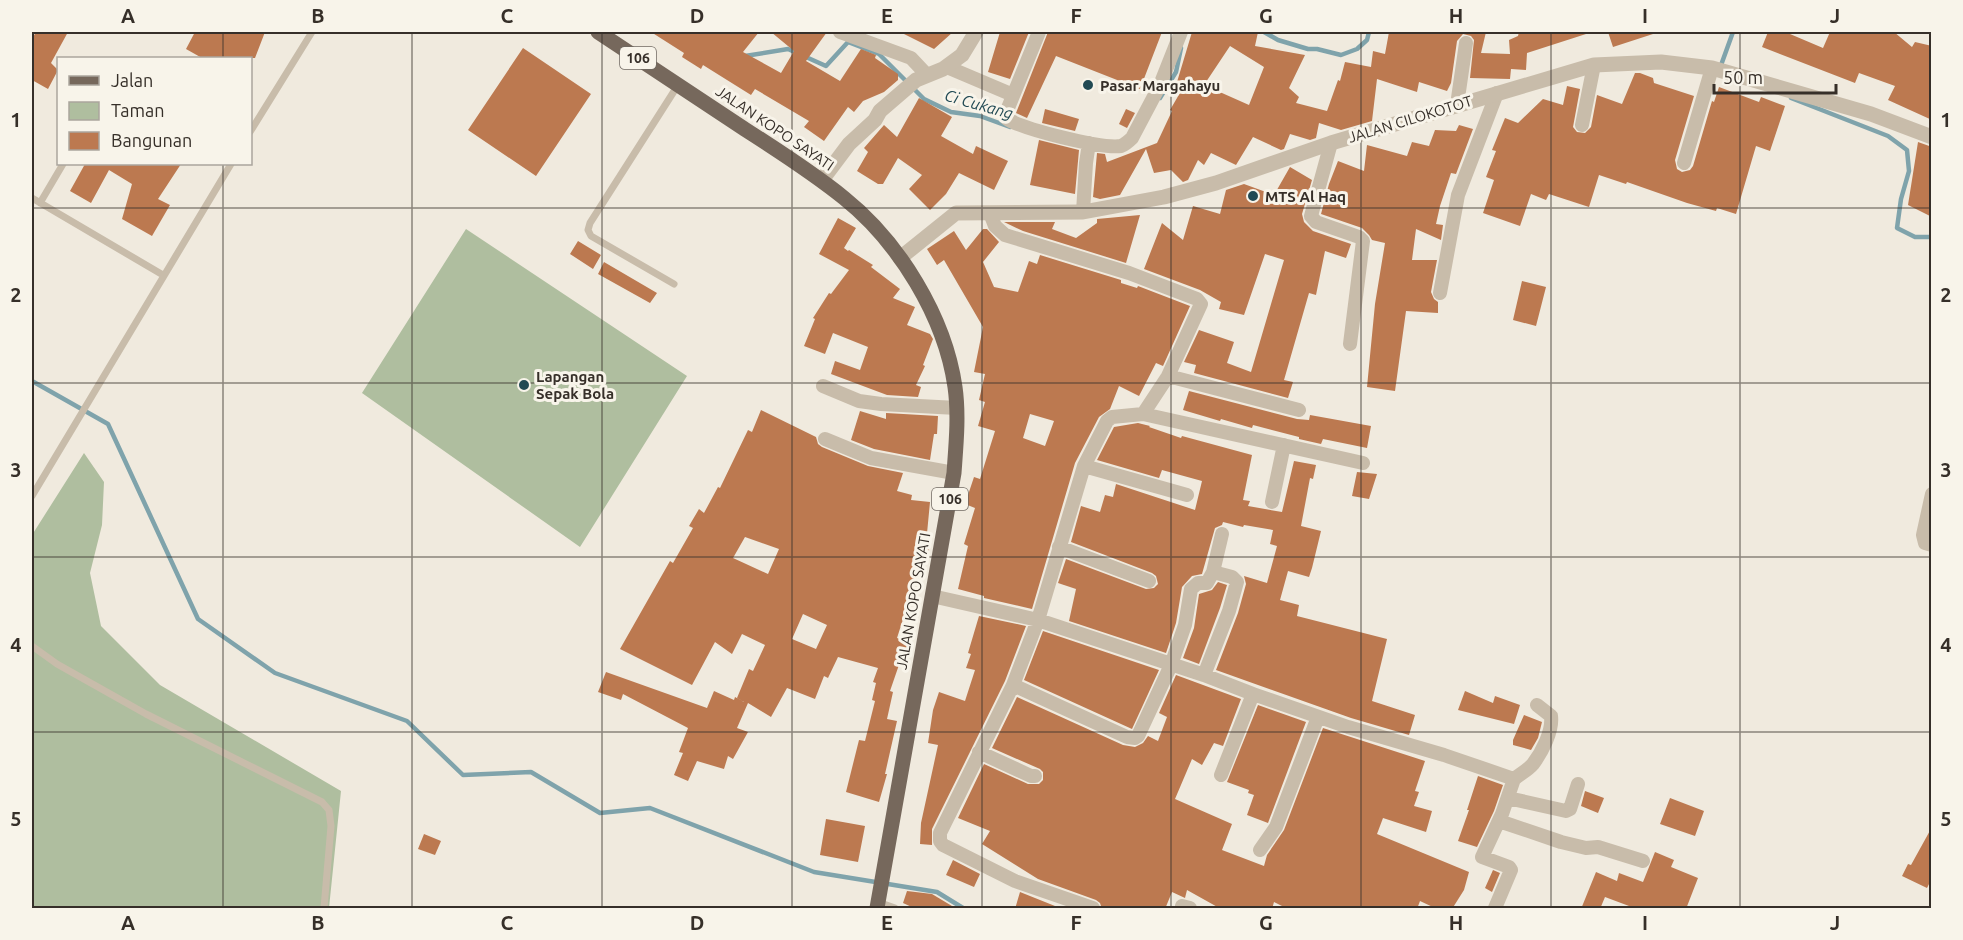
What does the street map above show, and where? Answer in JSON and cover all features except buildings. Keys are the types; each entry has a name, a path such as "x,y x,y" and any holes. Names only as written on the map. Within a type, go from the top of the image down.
{"main road":[{"name":"JALAN KOPO SAYATI","path":"598,32 817,177 865,216 900,258 932,311 942,336 955,387 957,408 954,473 879,900"}],"street":[{"path":"840,32 911,58 921,77"},
{"path":"817,177 842,138 869,114 880,111 921,77 947,67 962,55 976,32"},
{"path":"1039,32 1013,94 1006,118 1041,132 1089,144 1120,146 1132,138 1161,85 1182,32"},
{"path":"1457,105 1466,43"},
{"name":"JALAN CILOKOTOT","path":"900,258 952,214 961,212 1083,212 1154,199 1216,183 1331,143 1594,65 1661,62 1718,69 1871,114 1932,137"},
{"path":"1582,124 1594,65"},
{"path":"947,67 1013,94"},
{"path":"1684,164 1718,69"},
{"path":"1440,293 1458,195 1497,93"},
{"path":"1331,143 1311,216 1316,222 1359,237 1363,241 1350,344"},
{"path":"1083,212 1089,144"},
{"path":"990,213 995,226 1005,235 1129,273 1200,302 1200,309 1168,375 1143,414"},
{"path":"1168,375 1299,410"},
{"path":"824,386 859,401 881,405 957,408"},
{"path":"1093,909 1015,881 943,845 940,841 940,833 1013,685 1038,620 1084,466 1107,421 1112,417 1143,414 1363,463"},
{"path":"825,439 871,458 954,473"},
{"path":"1272,502 1284,445"},
{"path":"1084,466 1186,495"},
{"path":"1932,494 1923,535 1925,543 1932,545"},
{"path":"1013,685 1127,737 1138,736 1171,665 1185,625 1191,589 1194,585 1207,582 1213,572 1222,534"},
{"path":"1059,547 1149,581"},
{"path":"1204,675 1229,611 1237,582 1232,577 1213,572"},
{"path":"932,596 1038,620 1204,675 1318,717 1514,778"},
{"path":"1221,775 1253,694"},
{"path":"1495,909 1511,870 1509,867 1482,857 1499,821 1514,778 1532,765 1546,741 1552,722 1551,716 1537,705"},
{"path":"1260,850 1276,827 1318,717"},
{"path":"979,752 1035,776"},
{"path":"1508,798 1566,812 1570,808 1578,784"},
{"path":"1499,821 1586,849 1598,847 1643,861"}],"lane":[{"path":"252,129 312,32"},
{"path":"674,284 591,236 588,230 590,223 678,85"},
{"path":"40,203 62,165"},
{"path":"32,496 230,165"},
{"path":"32,198 163,275"},
{"path":"32,646 57,664 146,714 322,802 329,810 330,826 324,909"},
{"path":"879,900 895,909"}],"green space":[{"name":"Lapangan Sepak Bola","path":"466,229 687,376 580,547 362,393"},
{"path":"84,453 104,482 102,525 90,573 101,626 160,685 341,791 329,908 32,908 32,535"}],"waterway":[{"name":"Ci Cukang","path":"1264,32 1278,40 1308,49 1341,55 1357,49 1367,40 1369,32"},
{"name":"Ci Cukang","path":"1720,68 1733,32"},
{"name":"Ci Cukang","path":"745,56 788,49 826,66 848,42 879,54 924,99 951,112 980,116 1010,127"},
{"name":"Ci Cukang","path":"1160,98 1176,72 1181,48"},
{"name":"Ci Cukang","path":"1791,98 1888,136 1907,150 1909,171 1901,199 1897,228 1915,237 1932,237"},
{"path":"32,381 108,424 198,619 275,673 407,721 463,775 531,772 600,813 650,808 814,872 937,892 963,908"}],"place":[{"name":"Pasar Margahayu","path":"1088,85"},
{"name":"MTS Al Haq","path":"1253,196"},
{"name":"Lapangan Sepak Bola","path":"524,385"}]}
